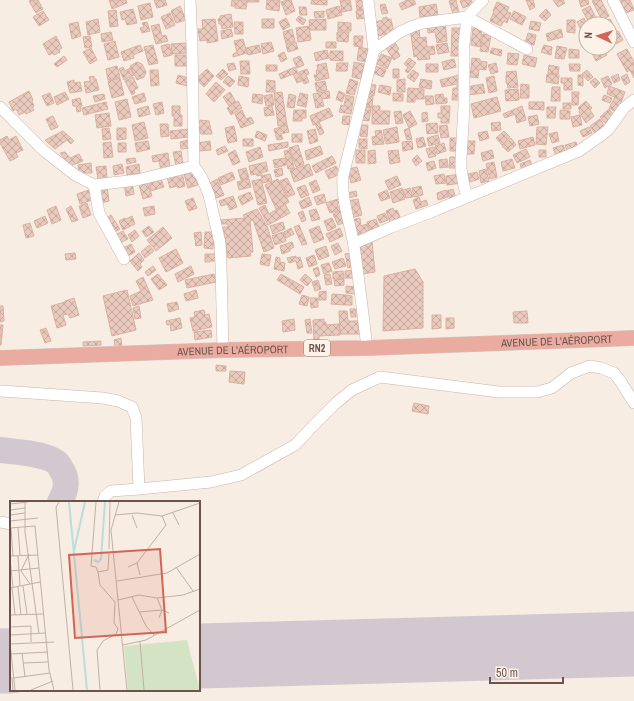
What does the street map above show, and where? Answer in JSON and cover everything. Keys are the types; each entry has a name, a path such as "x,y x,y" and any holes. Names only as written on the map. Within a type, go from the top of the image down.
{"highway":[{"name":"AVENUE DE L'AÉROPORT","path":"0,358 223,350 368,348 634,338"}],"street":[{"path":"190,0 194,166 202,178 208,195 220,243 223,350"},
{"path":"368,0 374,50 342,176 342,195 354,244 368,348"},
{"path":"374,50 400,32 413,26 422,23 466,16 483,0"},
{"path":"613,0 634,42"},
{"path":"466,16 527,49"},
{"path":"466,16 461,169 467,197"},
{"path":"354,244 578,151 608,130 624,108 634,100"},
{"path":"0,107 43,150 75,175 94,185 137,180 194,166"},
{"path":"94,185 99,213 124,259"},
{"path":"103,501 105,496 111,491 211,482 241,475 295,445 336,403 352,390 380,377 499,392 536,392 552,388 571,373 590,366 614,373 634,402"},
{"path":"1,391 103,398 118,401 132,407 136,418 140,489"},
{"path":"0,522 10,524"}],"building":[{"path":"38,0 43,9 36,13 29,1"},
{"path":"109,0 126,0 127,3 112,9"},
{"path":"154,0 165,0 167,5 157,8"},
{"path":"232,0 259,0 259,2 247,2 246,9 231,6"},
{"path":"267,0 280,0 279,11 266,9"},
{"path":"291,0 295,11 286,15 281,2"},
{"path":"312,0 327,0 327,5 311,4"},
{"path":"340,0 350,0 352,10 342,12"},
{"path":"356,0 363,0 364,9 357,10"},
{"path":"407,0 414,0 416,4 402,10 399,4"},
{"path":"456,0 459,13 453,14 449,1"},
{"path":"471,0 473,4 463,8 460,1"},
{"path":"526,0 533,0 535,7 530,10"},
{"path":"553,0 563,0 565,3 558,7"},
{"path":"579,0 588,0 589,4 581,7"},
{"path":"601,0 609,16 600,16 592,1"},
{"path":"630,0 634,10 625,13 620,1"},
{"path":"497,2 509,7 507,12 511,13 507,23 504,21 501,26 490,21"},
{"path":"150,3 153,17 141,20 138,6"},
{"path":"385,4 388,13 382,14 380,5"},
{"path":"436,4 438,15 420,17 419,7"},
{"path":"180,6 186,20 176,23 171,11"},
{"path":"339,6 342,15 328,19 326,10"},
{"path":"590,6 595,16 585,16 582,10"},
{"path":"299,7 306,7 307,15 300,15"},
{"path":"133,9 137,23 127,25 125,19 122,20 120,12"},
{"path":"546,9 551,15 545,21 539,16"},
{"path":"116,10 118,26 110,27 108,11"},
{"path":"364,10 365,18 357,19 356,11"},
{"path":"43,11 49,20 39,26 33,17"},
{"path":"324,11 324,17 315,18 314,12"},
{"path":"514,11 526,17 522,25 510,19"},
{"path":"170,13 175,25 166,29 161,17"},
{"path":"231,14 233,27 222,29 218,19 220,16"},
{"path":"299,16 306,20 303,25 296,20"},
{"path":"387,17 387,19 391,19 394,33 386,37 386,34 378,36 375,22 383,20 383,18"},
{"path":"286,18 290,26 283,30 279,22"},
{"path":"98,19 100,32 88,35 86,22"},
{"path":"215,19 218,41 207,43 207,40 200,41 198,29 203,29 202,20"},
{"path":"262,19 274,19 274,28 262,28"},
{"path":"326,19 326,30 310,30 309,20"},
{"path":"567,20 575,20 575,33 567,32"},
{"path":"531,21 541,23 539,31 529,29"},
{"path":"78,22 81,36 72,39 69,24"},
{"path":"147,22 150,31 142,33 140,28 144,27 142,23"},
{"path":"234,22 243,22 243,34 235,34"},
{"path":"338,22 351,23 351,31 338,31"},
{"path":"445,22 447,41 437,43 435,32 428,33 427,24"},
{"path":"159,24 162,36 166,35 168,41 156,44 151,26"},
{"path":"309,26 311,40 298,42 296,28"},
{"path":"419,27 420,38 426,37 427,47 434,46 435,54 429,55 430,59 418,60 417,56 414,57 410,28"},
{"path":"452,28 461,28 459,56 451,56"},
{"path":"473,28 482,30 480,47 471,45"},
{"path":"231,29 233,36 222,39 221,31"},
{"path":"292,29 295,41 286,44 283,32"},
{"path":"561,29 563,37 548,41 546,34"},
{"path":"618,31 623,40 618,43"},
{"path":"111,32 113,40 102,42 101,34"},
{"path":"337,32 349,32 348,42 337,41"},
{"path":"528,33 536,35 534,45 525,43"},
{"path":"483,34 491,35 488,52 480,51"},
{"path":"56,36 62,48 59,50 60,52 54,55 53,53 49,55 43,44"},
{"path":"90,36 92,47 85,48 83,37"},
{"path":"354,36 363,36 362,47 354,46"},
{"path":"243,39 247,53 233,57 233,54 237,52 234,41"},
{"path":"115,41 119,57 108,60 104,44"},
{"path":"394,41 399,49 397,50 400,56 394,60 385,47"},
{"path":"271,42 274,51 263,54 261,44"},
{"path":"296,42 298,49 288,52 286,45"},
{"path":"326,42 336,42 336,48 326,48"},
{"path":"186,43 186,53 172,54 171,44"},
{"path":"447,43 449,52 438,54 436,45"},
{"path":"169,44 172,55 164,57 161,46"},
{"path":"140,45 143,51 133,55 134,58 124,61 121,52"},
{"path":"153,45 158,63 149,65 144,47"},
{"path":"259,45 261,52 248,55 246,48"},
{"path":"544,45 552,47 551,55 541,52"},
{"path":"557,46 567,48 564,59 555,58"},
{"path":"359,47 368,49 366,62 357,60"},
{"path":"91,48 97,60 90,64 83,52"},
{"path":"492,48 502,50 501,56 490,53"},
{"path":"569,49 578,50 579,58 569,58"},
{"path":"627,49 634,62 634,78 630,70 627,72 618,54"},
{"path":"327,50 329,58 316,61 314,53"},
{"path":"330,51 343,51 343,61 330,60"},
{"path":"284,52 287,59 281,62 278,55"},
{"path":"508,53 519,54 517,65 507,64"},
{"path":"381,54 392,58 387,69 377,64"},
{"path":"175,55 187,55 187,66 175,66"},
{"path":"524,55 537,58 535,67 522,64"},
{"path":"64,56 67,60 57,67 54,64"},
{"path":"300,56 304,65 297,68 293,59"},
{"path":"594,56 605,56 596,61"},
{"path":"409,58 416,63 408,73 405,71 408,67 404,64"},
{"path":"472,58 487,62 486,70 479,69 478,78 470,77"},
{"path":"454,59 456,67 444,70 442,62"},
{"path":"240,61 249,61 250,74 241,74"},
{"path":"137,62 142,64 146,72 144,77 137,80 130,66"},
{"path":"354,62 364,64 361,79 352,77"},
{"path":"234,63 236,69 229,71 227,64"},
{"path":"326,63 329,78 316,81 314,75 317,75 317,65"},
{"path":"337,63 348,63 347,71 336,71"},
{"path":"496,63 498,72 491,74 488,65"},
{"path":"426,64 438,64 438,72 426,72"},
{"path":"569,64 580,64 580,71 570,71"},
{"path":"266,65 277,65 277,71 266,71"},
{"path":"549,65 559,67 558,74 548,73"},
{"path":"117,66 120,77 108,80 106,69"},
{"path":"376,66 386,70 383,77 373,73"},
{"path":"123,67 125,71 130,68 134,75 124,80 119,69"},
{"path":"295,67 302,81 297,83 293,74 281,79 279,74"},
{"path":"207,69 214,76 204,87 196,79"},
{"path":"223,69 228,74 221,80 216,76"},
{"path":"307,69 309,74 306,75 309,82 304,84 299,72"},
{"path":"393,69 399,69 399,78 393,78"},
{"path":"150,70 158,70 159,85 151,86"},
{"path":"413,70 419,74 414,82 407,77"},
{"path":"587,70 593,77 588,81 582,74"},
{"path":"516,71 518,87 508,88 506,83 506,72"},
{"path":"547,74 559,75 558,84 546,82"},
{"path":"618,74 620,80 614,83 611,77"},
{"path":"627,74 630,82 625,85 621,77"},
{"path":"178,75 189,78 187,86 176,83"},
{"path":"459,75 461,83 442,87 440,80"},
{"path":"578,75 583,75 583,86 578,85"},
{"path":"94,76 99,90 86,93 84,82 90,81 89,77"},
{"path":"228,76 235,81 230,87 223,82"},
{"path":"239,76 249,78 248,87 238,85"},
{"path":"494,76 497,91 489,93 486,78"},
{"path":"608,76 612,84 605,88 601,79"},
{"path":"133,77 138,88 134,90 135,93 132,95 125,81"},
{"path":"120,78 124,95 112,98 108,81"},
{"path":"561,78 572,78 572,90 564,90 564,83 561,83"},
{"path":"595,78 600,83 595,88 590,82"},
{"path":"350,79 358,82 354,95 346,93"},
{"path":"405,79 405,92 397,92 397,80"},
{"path":"421,79 432,81 431,89 419,87"},
{"path":"74,80 74,83 80,82 82,91 70,93 67,82"},
{"path":"267,80 275,81 275,92 266,92"},
{"path":"325,81 327,90 317,92 315,83"},
{"path":"216,82 225,90 214,102 206,94"},
{"path":"368,84 376,85 374,96 367,94"},
{"path":"483,84 485,93 467,95 466,87"},
{"path":"521,84 529,85 529,98 520,98"},
{"path":"380,85 391,87 390,95 378,92"},
{"path":"457,85 461,85 461,100 452,100 453,88 457,88"},
{"path":"609,86 625,92 622,100 607,94"},
{"path":"552,87 560,87 560,101 551,101"},
{"path":"408,88 424,89 424,99 415,99 415,102 407,102"},
{"path":"518,89 519,100 506,101 505,90"},
{"path":"29,91 33,100 34,106 32,107 34,110 26,114 25,112 19,115 16,109 13,111 9,102"},
{"path":"329,91 330,98 322,99 324,106 316,108 313,94"},
{"path":"339,91 345,94 342,102 336,99"},
{"path":"65,92 69,99 57,105 54,97"},
{"path":"230,92 236,102 229,106 223,97"},
{"path":"282,92 287,125 278,126 274,93"},
{"path":"572,92 579,92 578,105 572,105"},
{"path":"50,93 54,103 47,106 42,96"},
{"path":"144,93 146,101 135,104 132,97"},
{"path":"300,93 308,95 306,107 297,105"},
{"path":"393,93 403,94 403,101 393,101"},
{"path":"104,94 105,99 95,102 93,96"},
{"path":"253,94 263,95 262,104 252,102"},
{"path":"272,94 274,105 266,106 264,96"},
{"path":"289,94 296,96 294,108 287,107"},
{"path":"443,94 444,98 447,98 447,103 436,104 435,95"},
{"path":"346,95 354,97 351,114 339,112 341,105 344,106"},
{"path":"366,95 373,97 372,107 364,106"},
{"path":"604,95 612,98 610,103 602,100"},
{"path":"425,96 433,96 434,104 426,105"},
{"path":"497,97 501,111 474,118 471,104"},
{"path":"615,97 622,101 616,112 609,108"},
{"path":"80,98 82,106 80,107 81,111 77,112 76,106 73,106 72,100"},
{"path":"127,99 131,117 119,120 115,102"},
{"path":"238,101 242,108 231,115 227,108"},
{"path":"586,101 592,108 590,110 594,116 586,123 578,108"},
{"path":"106,102 108,109 84,115 82,108"},
{"path":"162,102 164,113 156,115 153,104"},
{"path":"529,102 544,102 544,110 529,109"},
{"path":"563,103 571,103 571,109 563,109"},
{"path":"148,106 150,114 139,117 137,109"},
{"path":"172,106 180,106 182,126 174,126"},
{"path":"272,106 274,115 265,116 264,108"},
{"path":"372,106 380,106 380,111 390,111 389,124 372,124"},
{"path":"441,106 450,106 449,123 441,123 441,118 438,118 438,113 441,113"},
{"path":"522,106 526,120 517,123 515,114 505,118 503,114"},
{"path":"363,107 371,107 369,121 361,120"},
{"path":"547,107 556,107 555,118 547,118"},
{"path":"329,108 333,116 319,122 324,133 320,135 315,124 313,125 310,116"},
{"path":"609,109 615,116 606,124 600,117"},
{"path":"242,110 246,119 251,117 254,123 241,128 235,114"},
{"path":"294,110 306,110 306,118 302,118 302,121 293,121"},
{"path":"560,110 570,111 570,119 560,119"},
{"path":"401,111 403,123 396,124 394,112"},
{"path":"410,111 417,124 409,128 403,115"},
{"path":"427,112 428,121 422,122 422,113"},
{"path":"109,113 111,126 97,128 95,115"},
{"path":"537,115 539,124 530,126 528,117"},
{"path":"580,115 582,125 573,127 571,117"},
{"path":"53,116 58,127 51,130 46,119"},
{"path":"343,116 350,116 349,125 342,124"},
{"path":"600,119 607,130 597,137 590,126"},
{"path":"200,120 209,121 212,134 201,134 198,127"},
{"path":"144,122 148,138 135,141 132,125"},
{"path":"500,122 501,130 492,131 491,123"},
{"path":"437,123 438,133 427,134 426,124"},
{"path":"160,124 168,124 169,136 161,137"},
{"path":"287,125 289,132 281,134 283,139 277,140 274,129"},
{"path":"362,125 368,125 367,137 360,136"},
{"path":"447,125 449,137 441,138 439,126"},
{"path":"234,126 237,141 228,143 225,128"},
{"path":"397,127 399,142 386,144 383,130"},
{"path":"537,127 548,127 546,145 536,144"},
{"path":"589,127 592,133 583,137 580,131"},
{"path":"109,128 111,139 103,140 102,129"},
{"path":"117,128 126,128 126,139 117,140"},
{"path":"409,128 412,139 407,140 404,130"},
{"path":"189,129 189,137 171,139 170,131"},
{"path":"315,129 318,141 310,144 307,131"},
{"path":"381,130 384,144 373,145 372,137 376,136 375,131"},
{"path":"63,131 74,141 71,144 67,140 55,149 45,140"},
{"path":"257,131 267,135 265,141 255,137"},
{"path":"487,131 489,138 480,141 478,133"},
{"path":"504,131 510,137 502,145 496,138"},
{"path":"557,132 559,141 552,143 549,134"},
{"path":"292,134 302,134 302,142 292,142"},
{"path":"438,135 440,143 429,146 427,138"},
{"path":"7,136 9,140 16,136 23,150 16,153 18,157 10,161 0,143 0,140"},
{"path":"423,137 426,146 418,148 416,139"},
{"path":"533,137 535,145 520,149 518,141"},
{"path":"450,138 458,138 458,151 450,151"},
{"path":"511,138 516,145 508,152 502,146"},
{"path":"243,139 253,139 253,146 243,146"},
{"path":"359,139 367,139 367,149 359,148"},
{"path":"188,140 190,148 181,149 180,142"},
{"path":"148,141 150,149 137,152 135,143"},
{"path":"210,141 211,150 199,151 198,143"},
{"path":"412,141 413,149 403,151 402,142"},
{"path":"464,141 475,141 474,154 464,154"},
{"path":"111,142 113,157 104,158 103,143"},
{"path":"288,142 288,147 269,151 268,145"},
{"path":"576,142 578,151 568,154 565,145"},
{"path":"118,143 126,143 126,152 118,152"},
{"path":"444,143 446,151 437,154 435,146"},
{"path":"298,145 304,164 296,167 289,148"},
{"path":"563,145 566,153 556,156 553,148"},
{"path":"225,146 228,151 218,155 216,150"},
{"path":"320,146 323,154 307,160 305,151"},
{"path":"260,147 263,157 249,162 246,152"},
{"path":"434,147 436,156 429,158 426,149"},
{"path":"526,149 530,157 517,163 513,155"},
{"path":"235,150 240,162 233,165 228,154"},
{"path":"290,150 294,168 288,169 284,151"},
{"path":"356,150 365,150 365,163 356,163"},
{"path":"375,150 376,163 368,164 368,151"},
{"path":"398,150 400,162 390,164 388,151"},
{"path":"492,150 494,158 483,161 481,153"},
{"path":"539,150 546,150 546,157 539,157"},
{"path":"181,151 183,164 176,165 173,152"},
{"path":"65,152 70,158 79,154 83,161 70,166 60,153"},
{"path":"168,153 170,168 161,170 159,161 153,162 152,156"},
{"path":"417,155 422,161 416,166 412,160"},
{"path":"332,156 336,163 316,173 312,166"},
{"path":"450,157 456,157 456,168 449,168"},
{"path":"135,158 136,162 127,164 126,159"},
{"path":"285,158 286,165 275,168 273,160"},
{"path":"447,159 448,167 440,168 439,160"},
{"path":"512,159 515,168 503,171 501,162"},
{"path":"530,160 532,166 522,170 520,164"},
{"path":"434,161 436,168 428,171 426,163"},
{"path":"266,162 268,171 261,173 262,175 251,175 249,166"},
{"path":"494,162 497,177 490,179 486,164"},
{"path":"91,163 92,173 79,173 78,165"},
{"path":"122,164 124,173 114,175 113,166"},
{"path":"139,164 140,173 127,175 126,167"},
{"path":"309,164 313,175 294,182 290,170"},
{"path":"106,166 107,178 98,179 96,167"},
{"path":"336,166 340,174 329,179 325,171"},
{"path":"357,167 361,180 351,183 348,169"},
{"path":"246,168 249,178 241,180 238,170"},
{"path":"282,168 283,175 276,177 274,170"},
{"path":"486,169 489,181 481,183 479,171"},
{"path":"193,171 198,185 188,188 184,174"},
{"path":"232,172 235,179 221,185 218,178"},
{"path":"477,172 479,179 470,182 468,174"},
{"path":"182,173 185,186 170,188 167,177"},
{"path":"270,174 272,181 263,183 261,176"},
{"path":"444,174 446,183 436,184 434,176"},
{"path":"461,174 462,183 447,185 446,176"},
{"path":"397,176 401,185 389,190 385,181"},
{"path":"287,178 295,194 288,197 280,181"},
{"path":"161,179 164,187 151,191 149,183"},
{"path":"217,179 224,195 216,198 210,183"},
{"path":"249,179 251,187 239,190 237,182"},
{"path":"261,179 267,203 258,205 252,181"},
{"path":"278,179 289,202 276,209 265,185"},
{"path":"316,180 320,190 313,193 309,183"},
{"path":"147,182 152,196 143,199 139,185"},
{"path":"132,183 134,194 126,196 124,184"},
{"path":"305,185 309,195 301,198 297,188"},
{"path":"107,186 109,201 101,203 98,188"},
{"path":"421,186 423,195 414,197 412,188"},
{"path":"402,188 405,199 393,203 390,192"},
{"path":"410,188 413,197 406,198 403,190"},
{"path":"453,189 456,199 450,200 447,191"},
{"path":"89,190 92,200 80,204 77,194"},
{"path":"387,190 390,198 381,201 378,194"},
{"path":"446,190 448,197 438,200 437,193"},
{"path":"356,191 357,196 348,198 347,193"},
{"path":"250,192 253,199 242,205 238,197"},
{"path":"324,194 326,202 317,205 314,197"},
{"path":"233,196 237,207 230,210 227,204 221,206 219,201"},
{"path":"309,197 312,205 302,209 299,202"},
{"path":"419,197 421,202 426,200 428,205 416,209 413,200"},
{"path":"193,198 197,208 189,211 185,201"},
{"path":"338,199 339,203 337,204 340,210 330,213 326,203"},
{"path":"358,199 362,215 351,218 347,201"},
{"path":"87,203 91,215 83,218 79,206"},
{"path":"285,204 290,213 268,225 259,208 265,205 269,214"},
{"path":"56,206 61,220 52,224 47,210"},
{"path":"71,206 78,220 72,222 66,209"},
{"path":"154,206 155,214 145,216 143,208"},
{"path":"393,208 394,211 397,210 401,219 390,222 386,211"},
{"path":"257,209 267,226 274,248 264,252 253,220 250,221 253,252 250,252 251,256 228,258 223,227 228,227 228,224 219,224 220,220 245,218 243,215"},
{"path":"316,209 320,219 312,221 309,211"},
{"path":"341,210 346,222 338,225 333,214"},
{"path":"303,211 306,220 302,222 298,213"},
{"path":"385,213 388,220 380,223 377,216"},
{"path":"111,215 120,229 113,233 105,219"},
{"path":"45,216 48,223 37,228 34,221"},
{"path":"132,216 135,224 123,230 119,221"},
{"path":"332,218 336,227 328,231 324,221"},
{"path":"360,218 361,226 367,224 369,231 356,236 352,220"},
{"path":"376,219 379,227 370,230 367,222"},
{"path":"283,222 285,229 273,234 270,226"},
{"path":"30,223 34,236 26,238 23,225"},
{"path":"299,225 307,244 302,245 294,227"},
{"path":"149,226 154,232 146,237 142,231"},
{"path":"319,226 324,239 314,243 309,230"},
{"path":"163,227 172,238 156,251 147,240"},
{"path":"291,228 294,234 286,238 284,232"},
{"path":"340,228 343,236 330,242 326,234"},
{"path":"135,230 139,236 132,242 128,235"},
{"path":"123,231 128,239 120,243 115,235"},
{"path":"201,232 202,245 196,246 194,233"},
{"path":"205,232 214,232 213,249 204,248"},
{"path":"283,232 286,241 275,245 272,236"},
{"path":"292,242 294,247 290,249 290,251 282,254 280,246"},
{"path":"372,242 375,272 362,274 359,247"},
{"path":"338,243 342,251 335,255 331,246"},
{"path":"131,244 135,252 128,256 123,248"},
{"path":"149,245 154,251 145,258 141,252"},
{"path":"326,246 329,256 319,260 315,250"},
{"path":"176,249 183,263 166,272 159,258"},
{"path":"75,253 76,259 66,260 65,254"},
{"path":"139,253 144,260 140,264 142,267 138,271 130,261"},
{"path":"352,253 354,267 348,268 345,254"},
{"path":"205,254 216,254 216,261 205,262"},
{"path":"262,254 271,255 269,266 260,264"},
{"path":"314,255 317,264 309,267 306,258"},
{"path":"296,256 296,258 300,257 303,267 298,269 296,261 289,263 287,258"},
{"path":"276,257 280,258 280,262 285,263 284,271 274,269"},
{"path":"343,258 346,266 335,269 332,262"},
{"path":"329,263 332,271 324,274 321,265"},
{"path":"153,266 156,270 148,276 145,272"},
{"path":"191,266 194,274 178,282 175,274"},
{"path":"318,267 320,275 316,277 313,269"},
{"path":"415,269 423,282 423,328 383,331 384,276"},
{"path":"354,270 355,278 345,278 345,271"},
{"path":"343,271 344,279 333,279 333,272"},
{"path":"158,274 167,285 159,290 151,279"},
{"path":"214,274 216,282 187,288 185,280"},
{"path":"281,274 304,287 300,294 277,280"},
{"path":"305,274 312,280 307,286 300,280"},
{"path":"330,274 332,284 326,285 324,275"},
{"path":"143,277 153,300 133,306 130,296 141,291 136,281"},
{"path":"344,279 344,285 335,286 334,280"},
{"path":"318,280 321,289 315,291 312,282"},
{"path":"346,286 356,287 356,294 346,293"},
{"path":"127,290 136,330 112,336 103,296"},
{"path":"196,290 198,298 186,301 184,294"},
{"path":"326,291 326,300 319,300 319,292"},
{"path":"332,294 346,295 345,305 331,304"},
{"path":"302,295 309,297 307,306 299,304"},
{"path":"346,295 352,296 352,305 345,305"},
{"path":"74,298 79,315 70,318 68,314 63,315 66,325 57,328 51,306"},
{"path":"310,298 318,298 318,307 311,308"},
{"path":"177,302 179,309 169,312 167,304"},
{"path":"0,306 3,306 4,321 0,322"},
{"path":"139,306 141,318 135,319 133,308"},
{"path":"350,309 356,309 356,317 351,317"},
{"path":"204,310 205,315 209,314 212,327 193,331 190,318 195,317 194,312"},
{"path":"339,311 347,311 348,321 360,321 360,334 340,334"},
{"path":"527,311 528,323 514,323 513,312"},
{"path":"432,315 441,315 441,328 432,329"},
{"path":"180,318 182,328 171,331 170,324 167,325 166,321"},
{"path":"446,318 454,318 454,328 446,329"},
{"path":"294,319 295,330 283,332 282,321"},
{"path":"310,319 312,333 307,333 305,320"},
{"path":"324,319 326,325 339,324 340,335 319,336 319,341 314,341 313,320"},
{"path":"0,325 3,325 1,345 0,345"},
{"path":"46,328 51,341 45,343 40,330"},
{"path":"211,330 212,337 195,340 194,332"},
{"path":"121,338 122,346 115,347 114,340"},
{"path":"101,341 101,345 83,346 83,342"},
{"path":"216,365 226,366 226,371 216,371"},
{"path":"230,371 245,372 244,384 229,382"},
{"path":"414,403 429,406 428,414 412,411"}],"taxiway":[{"path":"0,450 37,455 57,463 64,473 66,481 64,494 60,501"}],"runway":[{"path":"200,656 634,644"},
{"path":"0,661 10,661"}]}
